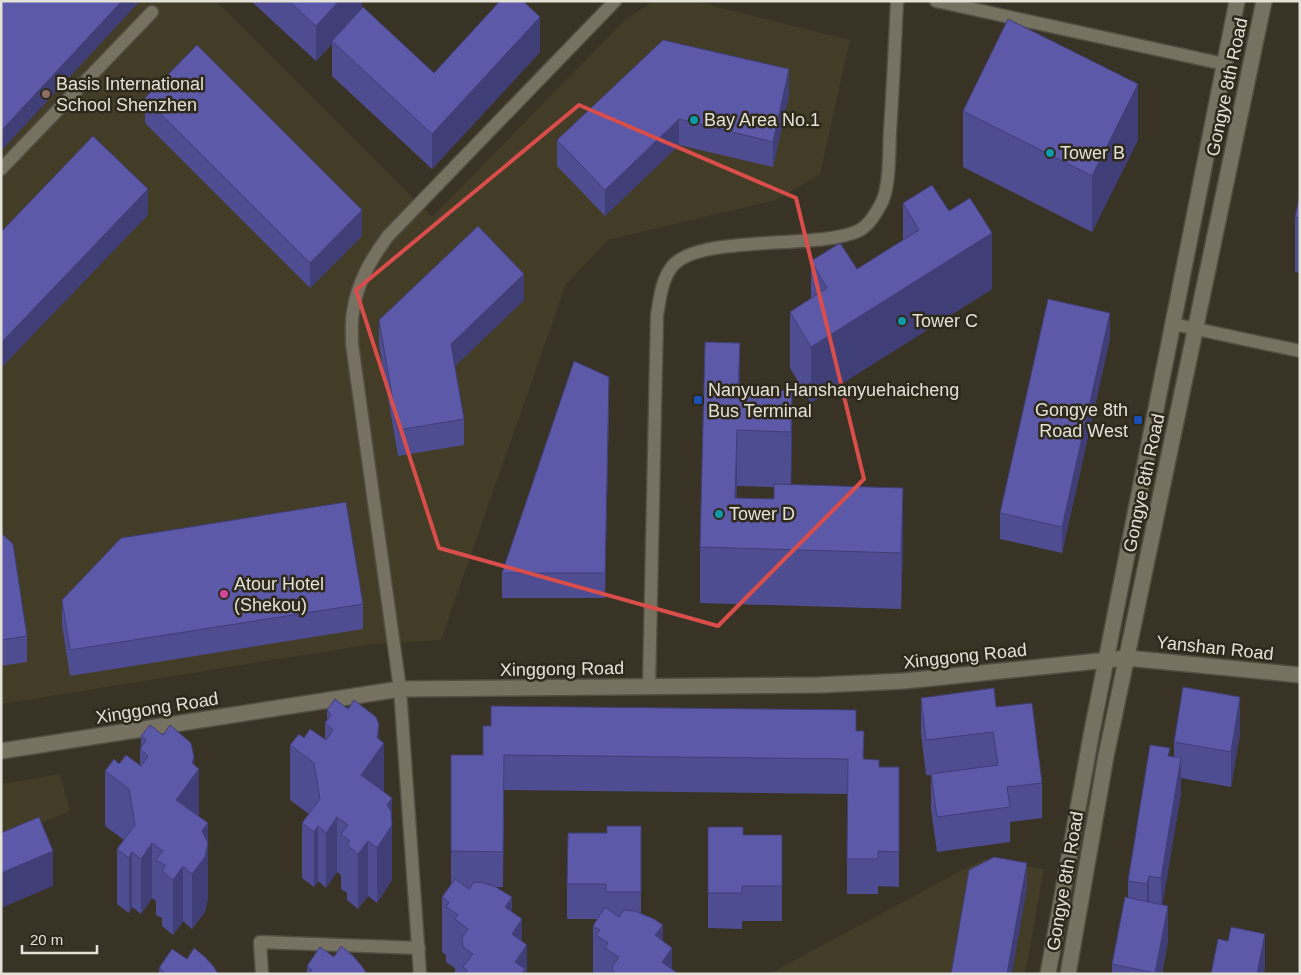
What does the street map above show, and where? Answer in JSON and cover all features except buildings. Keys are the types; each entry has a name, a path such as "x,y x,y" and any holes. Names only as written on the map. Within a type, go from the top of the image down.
{"street":[{"name":"Gongye 8th Road","path":"1048,974 1107,660 1237,1"},
{"name":"Gongye 8th Road","path":"1068,974 1106,756 1264,1"},
{"name":"Xinggong Road","path":"1,751 400,689 820,685 904,681 1127,658"},
{"name":"Yanshan Road","path":"1127,658 1300,675"}],"lane":[{"path":"420,974 400,689 352,344 353,312 361,281 374,255 388,236 615,1"},
{"path":"649,687 656,315 662,286 672,266 685,256 710,248 839,237 860,230 872,218 883,200 888,170 897,1"},
{"path":"936,1 1224,64"},
{"path":"1,169 152,12"},
{"path":"1173,324 1300,351"},
{"path":"262,974 260,942 419,948"}],"highlighted area":[{"path":"579,105 796,198 864,479 718,626 439,548 356,290"}],"shaded area":[{"path":"1,1 216,1 432,217 626,19 654,1 694,1 850,40 820,174 776,200 608,240 566,284 441,640 372,644 1,704"},
{"path":"60,774 70,811 1,840 1,784"},
{"path":"983,859 1044,869 1025,974 769,974"}],"place":[{"name":"Basis International School Shenzhen","path":"46,94"},
{"name":"Bay Area No.1","path":"694,120"},
{"name":"Tower B","path":"1050,153"},
{"name":"Tower C","path":"902,321"},
{"name":"Nanyuan Hanshanyuehaicheng Bus Terminal","path":"698,400"},
{"name":"Gongye 8th Road West","path":"1138,420"},
{"name":"Tower D","path":"719,514"},
{"name":"Atour Hotel (Shekou)","path":"224,594"}]}
